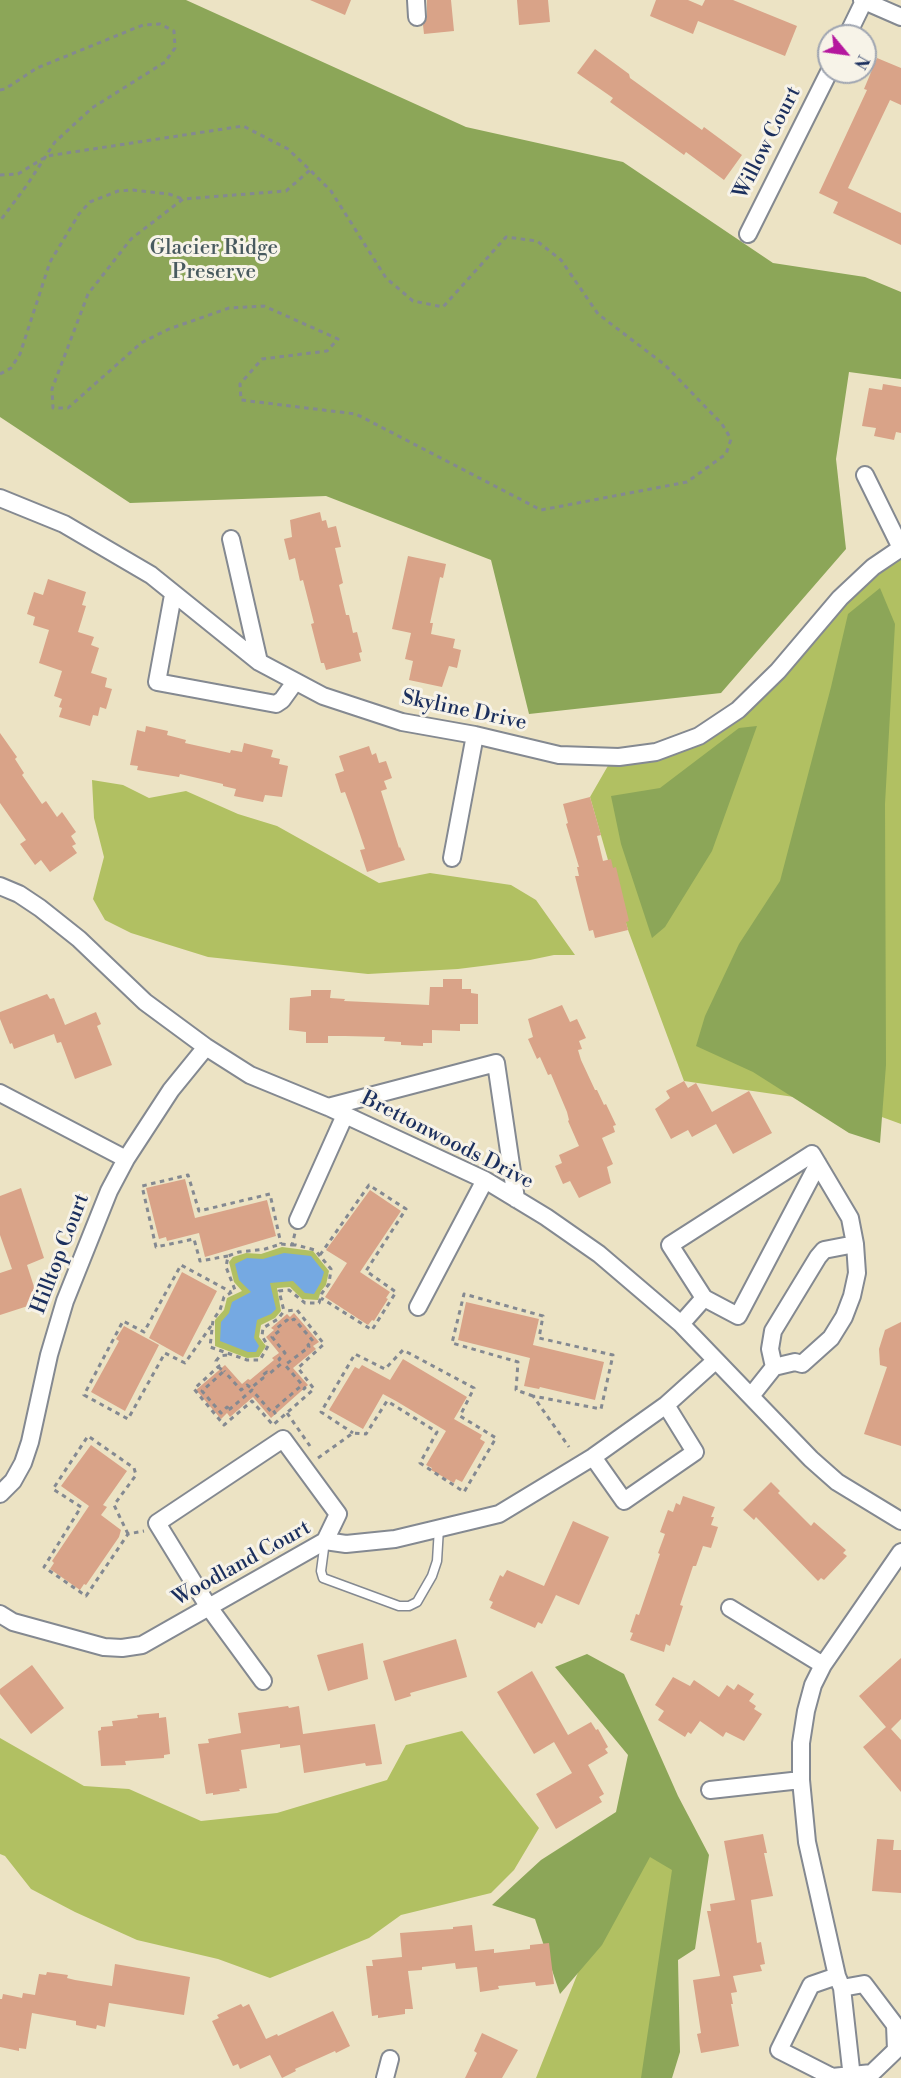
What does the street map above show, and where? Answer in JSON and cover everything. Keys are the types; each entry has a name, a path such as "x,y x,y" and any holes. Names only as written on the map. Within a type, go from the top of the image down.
{"street":[{"path":"852,24 863,1 887,5 901,17"},
{"name":"Willow Court","path":"748,234 823,84"},
{"path":"865,475 901,548"},
{"name":"Skyline Drive","path":"0,498 64,524 151,576 259,662 323,696 392,719 475,735 559,755 619,757 656,752 699,736 738,710 778,671 840,598 873,567 901,548"},
{"path":"231,539 259,662"},
{"path":"173,595 157,682 276,704 282,700 295,682"},
{"path":"452,858 475,735"},
{"name":"Brettonwoods Drive","path":"0,886 40,908 79,939 145,1002 250,1075 328,1107 486,1180 599,1254 681,1324 811,1459 837,1482 901,1521"},
{"name":"Hilltop Court","path":"0,1494 13,1481 23,1463 30,1442 49,1355 65,1301 109,1191 126,1159 171,1090 207,1047"},
{"path":"328,1107 496,1063 516,1199"},
{"path":"0,1093 126,1159"},
{"path":"298,1220 345,1115"},
{"path":"751,1396 774,1366 795,1362 802,1364 831,1338 844,1317 857,1273 850,1218 818,1164 812,1154 669,1245 705,1298 738,1317 818,1164"},
{"path":"418,1307 486,1180"},
{"path":"774,1366 770,1349 774,1331 818,1257 824,1250 855,1244"},
{"path":"681,1324 705,1298"},
{"name":"Woodland Court","path":"0,1614 13,1622 92,1644 123,1648 142,1645 325,1541 345,1544 395,1539 499,1514 593,1457 666,1405 715,1361"},
{"path":"593,1457 624,1501 696,1452 666,1405"},
{"path":"263,1682 208,1606 157,1523 283,1439 338,1514 325,1541"},
{"path":"852,2077 839,1982 807,1842 801,1780 801,1743 813,1685 823,1665 901,1552"},
{"path":"730,1608 823,1665"},
{"path":"710,1790 801,1780"},
{"path":"839,1982 864,1984 896,2025 896,2050 872,2073 832,2078 779,2050 811,1985 839,1982"},
{"path":"385,2078 390,2059"}],"lane":[{"path":"325,1541 321,1570 323,1578 399,1606 409,1606 417,1602 432,1575 437,1561 439,1528"}],"path":[{"path":"0,90 37,68 143,25 160,24 174,32 175,48 165,62 92,108 55,142 0,221"},
{"path":"0,175 18,174 47,156 243,126 288,149 331,191 386,278 413,301 443,307 506,237 537,241 561,260 598,314 665,365 722,424 731,439 726,454 687,482 542,510 356,414 241,400 240,384 262,359 327,351 339,339 264,306 230,308 169,329 141,343 69,408 53,408 52,389 88,294 131,239 183,199"},
{"path":"0,374 11,368 20,354 50,262 79,214 90,202 118,191 133,190 169,194 183,199 286,191 310,170"},
{"path":"281,1244 270,1194 199,1211 188,1175 142,1186 156,1247 194,1239 200,1261 281,1244 315,1250 331,1269 329,1284 319,1303 305,1303 289,1290 279,1291 284,1311"},
{"path":"320,1256 369,1185 405,1209 366,1271 396,1292 372,1330 321,1298"},
{"path":"292,1245 298,1220"},
{"path":"228,1256 226,1267 235,1290 224,1297 212,1325 185,1363 165,1353 128,1419 84,1395 123,1321 144,1332 181,1265 231,1292"},
{"path":"533,1396 601,1409 613,1355 539,1338 543,1316 464,1294 452,1343 518,1362 516,1390 533,1396 569,1448"},
{"path":"212,1325 210,1347 247,1360 260,1360 268,1346 262,1336 263,1328 278,1319 284,1311 297,1310 324,1344 298,1368 314,1389 273,1425 252,1401 224,1425 194,1389 218,1367"},
{"path":"224,1371 202,1391 221,1413 227,1407 232,1410 230,1409 252,1390 273,1414 275,1413 273,1410 301,1386 305,1388 285,1365 309,1347 313,1341 294,1319 290,1322 287,1320 277,1328 279,1331 272,1338 285,1353 279,1359 282,1363 269,1374 267,1372 261,1376 263,1378 251,1388 247,1385 241,1390 224,1371 218,1367 216,1361 220,1356 229,1355"},
{"path":"318,1458 353,1433 366,1434 387,1401 437,1432 420,1463 464,1492 496,1438 460,1416 474,1388 402,1350 385,1369 355,1354 321,1412 353,1433"},
{"path":"128,1534 114,1505 136,1475 134,1468 88,1436 53,1489 81,1507 44,1567 86,1596 128,1534 160,1528"}],"green space":[{"name":"Glacier Ridge Preserve","path":"0,0 186,0 466,127 623,162 773,263 865,277 901,292 901,379 849,372 836,459 846,549 721,693 529,714 491,560 326,496 130,503 0,417"},
{"path":"901,548 901,1124 849,1105 684,1081 628,930 590,797 613,757 656,752 738,710"},
{"path":"880,588 895,624 885,804 886,1065 880,1143 849,1133 753,1072 696,1046 705,1016 739,944 780,881 848,614"},
{"path":"757,726 712,851 665,927 652,938 621,844 611,796 660,788 739,728"},
{"path":"92,780 123,785 149,798 186,791 238,814 277,826 379,883 430,873 511,885 536,900 575,955 554,955 458,969 368,974 208,957 131,933 105,920 93,899 104,857 94,818"},
{"path":"282,1247 313,1251 329,1271 326,1285 318,1300 302,1299 290,1287 277,1288 281,1311 275,1318 261,1325 259,1337 266,1346 259,1357 247,1358 215,1346 215,1320 224,1310 227,1298 242,1291 234,1282 229,1262 233,1257 246,1253 261,1254"},
{"path":"587,1654 624,1674 678,1796 709,1855 695,1949 678,1960 680,2052 672,2078 641,2078 672,1870 650,1857 602,1945 560,1994 535,1919 492,1905 541,1860 616,1812 628,1755 555,1667"},
{"path":"462,1731 539,1828 514,1870 491,1893 401,1915 369,1938 270,1978 218,1959 137,1940 75,1912 31,1889 5,1856 0,1854 0,1738 84,1786 129,1789 201,1821 277,1813 387,1780 406,1745"},
{"path":"641,1837 682,1853 652,2078 536,2078 620,1867"}],"water":[{"path":"284,1253 311,1256 324,1272 314,1294 305,1293 293,1281 270,1283 276,1309 271,1314 257,1320 254,1338 259,1346 256,1352 248,1352 220,1341 221,1322 229,1313 232,1302 251,1292 239,1280 235,1264 247,1258 263,1259"}],"building":[{"path":"310,0 351,0 345,15"},
{"path":"427,0 451,0 454,31 424,34"},
{"path":"517,0 548,0 550,22 519,25"},
{"path":"656,0 688,0 702,6 705,0 733,0 797,26 785,56 698,21 693,34 650,16"},
{"path":"595,49 629,74 630,78 702,130 704,127 742,155 724,180 686,152 684,155 610,102 613,98 577,73"},
{"path":"877,58 901,68 901,105 890,100 848,188 901,213 901,245 833,213 838,202 819,193 867,90 864,89 866,84 877,84"},
{"path":"883,384 901,387 901,433 896,432 894,440 874,436 876,428 862,426 869,388 882,390"},
{"path":"320,512 322,521 326,520 328,528 336,526 341,547 335,548 343,583 339,585 346,615 349,615 353,633 357,632 362,652 359,653 361,661 326,670 324,663 321,663 311,624 314,623 303,580 300,581 295,558 289,560 284,539 292,537 290,520"},
{"path":"408,556 446,564 443,578 440,577 430,623 433,623 431,634 455,639 453,648 461,650 457,668 449,666 442,687 409,680 413,661 405,659 411,633 392,629"},
{"path":"48,579 86,592 82,605 86,606 78,632 94,637 91,645 99,648 91,673 107,678 105,687 112,689 106,709 100,707 98,716 93,715 90,726 59,717 62,699 54,696 62,671 39,663 49,630 33,625 35,617 27,614 34,592 43,595"},
{"path":"146,726 168,731 167,735 186,740 185,743 230,753 231,750 242,752 244,743 273,750 271,757 280,759 279,764 288,766 282,797 265,795 263,802 234,796 236,789 223,786 223,784 180,774 179,777 137,770 138,766 130,765 137,730 145,732"},
{"path":"0,733 17,757 15,759 24,773 22,775 42,804 46,801 57,817 62,812 76,832 71,836 76,844 72,846 77,853 50,872 41,860 35,865 20,844 26,840 0,803"},
{"path":"369,746 372,755 376,753 379,763 386,761 392,778 384,781 387,789 381,791 405,860 367,872 360,850 365,849 345,792 341,793 335,774 344,771 339,756"},
{"path":"590,797 601,835 597,836 603,861 611,859 613,868 616,867 629,921 626,922 628,930 595,938 593,930 589,931 575,876 579,876 577,867 579,867 566,824 568,823 563,804"},
{"path":"443,979 462,979 462,989 471,989 471,993 478,994 478,1024 460,1024 460,1031 432,1030 432,1043 423,1043 423,1046 401,1045 401,1042 384,1041 385,1037 328,1036 328,1043 306,1043 306,1032 289,1030 290,998 311,996 311,990 331,990 330,998 345,999 344,1001 429,1005 430,987 443,987"},
{"path":"47,994 50,999 54,998 65,1025 96,1012 101,1024 97,1026 112,1065 75,1079 61,1042 57,1043 54,1034 14,1049 0,1019 0,1012"},
{"path":"562,1005 570,1022 577,1019 586,1038 579,1041 582,1049 578,1050 581,1060 595,1090 604,1105 606,1104 616,1125 613,1126 615,1132 602,1138 613,1164 607,1167 611,1183 579,1198 570,1181 563,1184 555,1166 562,1163 559,1155 579,1146 551,1074 548,1075 540,1057 537,1059 528,1039 533,1037 528,1019"},
{"path":"684,1081 688,1088 696,1083 712,1112 749,1091 772,1133 733,1154 716,1124 692,1137 688,1130 671,1139 655,1109 670,1098 666,1091"},
{"path":"185,1179 195,1218 267,1200 276,1236 205,1257 199,1233 167,1241 166,1237 159,1239 146,1188"},
{"path":"21,1188 44,1258 27,1265 37,1296 32,1298 34,1304 0,1315 0,1273 12,1269 0,1235 0,1196"},
{"path":"370,1190 401,1211 360,1272 390,1292 374,1321 372,1320 368,1325 325,1297 347,1263 326,1250"},
{"path":"182,1272 217,1291 183,1357 149,1338"},
{"path":"466,1302 539,1319 533,1345 604,1362 595,1400 540,1387 539,1389 524,1386 530,1358 458,1340"},
{"path":"294,1313 319,1342 313,1346 316,1349 293,1368 308,1385 271,1418 253,1397 230,1417 227,1413 221,1419 196,1390 225,1365 242,1384 250,1380 279,1353 266,1337 274,1330 271,1328 287,1314 290,1317"},
{"path":"901,1322 901,1446 864,1434 887,1367 880,1365 879,1349 885,1330"},
{"path":"124,1326 159,1345 125,1411 91,1392 119,1341 116,1339"},
{"path":"403,1359 467,1397 454,1419 482,1435 480,1439 485,1442 462,1482 456,1479 454,1483 426,1465 446,1431 396,1401 383,1394 363,1429 329,1410 355,1367 359,1369 362,1365 390,1380"},
{"path":"91,1445 127,1471 103,1505 107,1507 101,1515 121,1530 119,1537 86,1585 84,1584 80,1590 50,1569 54,1563 52,1561 89,1506 61,1486"},
{"path":"771,1482 780,1491 778,1493 811,1526 814,1522 846,1550 843,1553 847,1556 824,1580 821,1578 818,1581 756,1517 754,1520 743,1510"},
{"path":"683,1496 715,1507 711,1525 718,1527 711,1548 703,1546 696,1566 693,1566 670,1646 666,1644 664,1652 630,1640 633,1633 630,1632 636,1614 639,1615 660,1554 658,1553 665,1534 660,1532 668,1510 673,1512 676,1503 680,1505"},
{"path":"573,1521 609,1537 579,1605 556,1595 542,1624 538,1622 535,1628 490,1608 493,1602 489,1600 500,1575 503,1577 507,1570 544,1586"},
{"path":"456,1639 467,1677 410,1693 411,1696 395,1701 383,1661"},
{"path":"363,1643 368,1679 328,1691 317,1655"},
{"path":"901,1658 901,1719 891,1729 901,1740 901,1792 863,1747 886,1727 859,1696"},
{"path":"32,1665 64,1708 31,1734 0,1694 0,1689"},
{"path":"532,1671 568,1735 591,1722 596,1730 598,1729 608,1747 605,1749 608,1753 588,1765 604,1794 599,1797 602,1802 556,1829 536,1794 572,1773 554,1742 534,1754 497,1692"},
{"path":"673,1677 690,1686 694,1680 719,1697 727,1685 734,1690 738,1684 754,1694 749,1701 756,1706 754,1709 762,1714 744,1741 726,1732 723,1737 700,1721 691,1734 688,1732 685,1737 658,1720 664,1711 655,1705"},
{"path":"288,1706 289,1708 299,1706 303,1734 375,1724 382,1764 366,1766 365,1763 304,1773 300,1745 280,1748 280,1744 241,1750 247,1788 213,1795 213,1793 206,1794 198,1744 209,1743 208,1739 241,1733 238,1713"},
{"path":"159,1713 159,1718 166,1717 170,1754 164,1755 164,1758 125,1761 126,1765 101,1766 98,1731 101,1727 113,1726 112,1721"},
{"path":"763,1834 767,1853 764,1853 773,1896 751,1900 757,1943 761,1942 765,1964 760,1965 762,1971 733,1976 737,1992 731,1993 733,2004 731,2004 739,2046 701,2053 697,2034 701,2033 693,1980 720,1976 707,1911 711,1911 710,1904 735,1900 724,1841"},
{"path":"877,1839 894,1840 893,1850 901,1850 901,1893 872,1891"},
{"path":"472,1925 475,1951 494,1949 494,1953 530,1949 530,1945 549,1943 554,1984 536,1986 535,1982 498,1986 499,1989 480,1992 477,1967 456,1969 455,1963 422,1967 422,1970 408,1971 413,2009 405,2009 405,2014 378,2018 378,2015 372,2016 366,1966 373,1966 372,1960 402,1957 400,1933 453,1929 453,1927"},
{"path":"115,1964 190,1977 184,2015 109,2003 105,2027 97,2025 96,2029 76,2025 76,2021 32,2013 26,2049 19,2048 19,2051 0,2047 0,1999 3,1994 22,1998 23,1993 35,1995 39,1974 46,1975 47,1972 68,1975 67,1978 75,1980 112,1986"},
{"path":"241,2004 243,2007 249,2004 266,2039 277,2034 278,2036 333,2011 350,2046 295,2069 296,2071 282,2078 270,2055 240,2069 238,2064 233,2066 212,2021 219,2018 217,2015"},
{"path":"482,2033 518,2050 502,2078 465,2078 477,2053 474,2051"}]}
